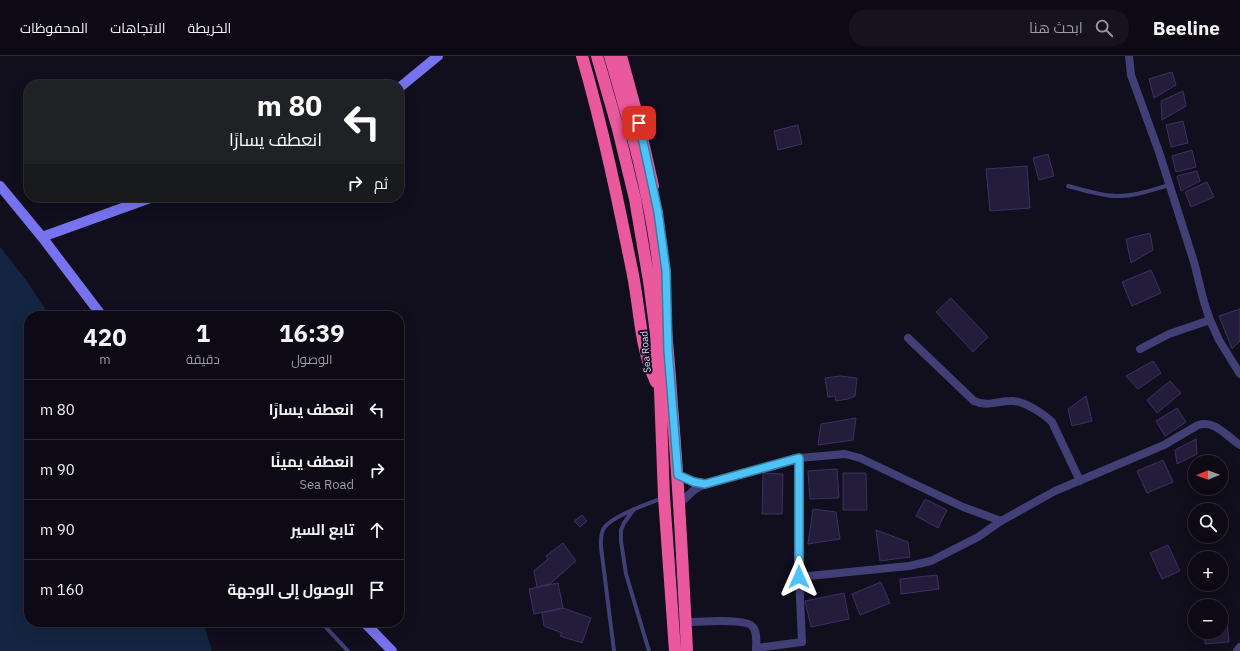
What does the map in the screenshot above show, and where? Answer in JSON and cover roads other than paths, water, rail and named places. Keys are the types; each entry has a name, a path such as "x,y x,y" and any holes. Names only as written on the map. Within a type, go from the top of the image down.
{"highway":[{"path":"582,56 614,179 634,279 648,362 660,390"},
{"name":"Sea Road","path":"597,56 618,129 635,200 656,334 660,390 664,497 675,651"},
{"path":"610,56 629,121 645,186 658,259 668,350 678,475 688,651"},
{"path":"621,56 648,158 658,212 666,271 668,350"}],"main road":[{"path":"404,84 438,56"},
{"path":"0,186 42,237 98,311"},
{"path":"42,237 139,202"},
{"path":"369,627 392,651"}],"street":[{"path":"1129,56 1131,75 1194,262 1202,296 1210,320 1219,340 1240,374"},
{"path":"1140,348 1169,334 1210,320"},
{"path":"908,338 974,401 981,404 986,404 1013,400 1046,416 1052,422 1080,481"},
{"path":"799,577 867,571 921,564 931,561 978,537 1001,521 1055,492 1156,448 1189,429 1204,423 1217,428 1240,445"},
{"path":"679,504 694,490 705,484 799,458 835,454 853,456 963,507 1001,521"},
{"path":"686,622 746,623 754,630 756,650 802,642 799,577 799,458"},
{"path":"678,475 694,482 705,484"},
{"path":"1237,651 1240,647"}],"lane":[{"path":"1068,186 1117,196 1137,194 1169,185"},
{"path":"614,651 600,547 600,537 607,525 636,508 664,497"},
{"path":"636,508 624,523 621,530 621,541 626,574 649,651"},
{"path":"326,627 348,651"}],"water":[{"path":"0,247 26,280 47,311 24,311 24,627 205,627 212,651 0,651"}]}
